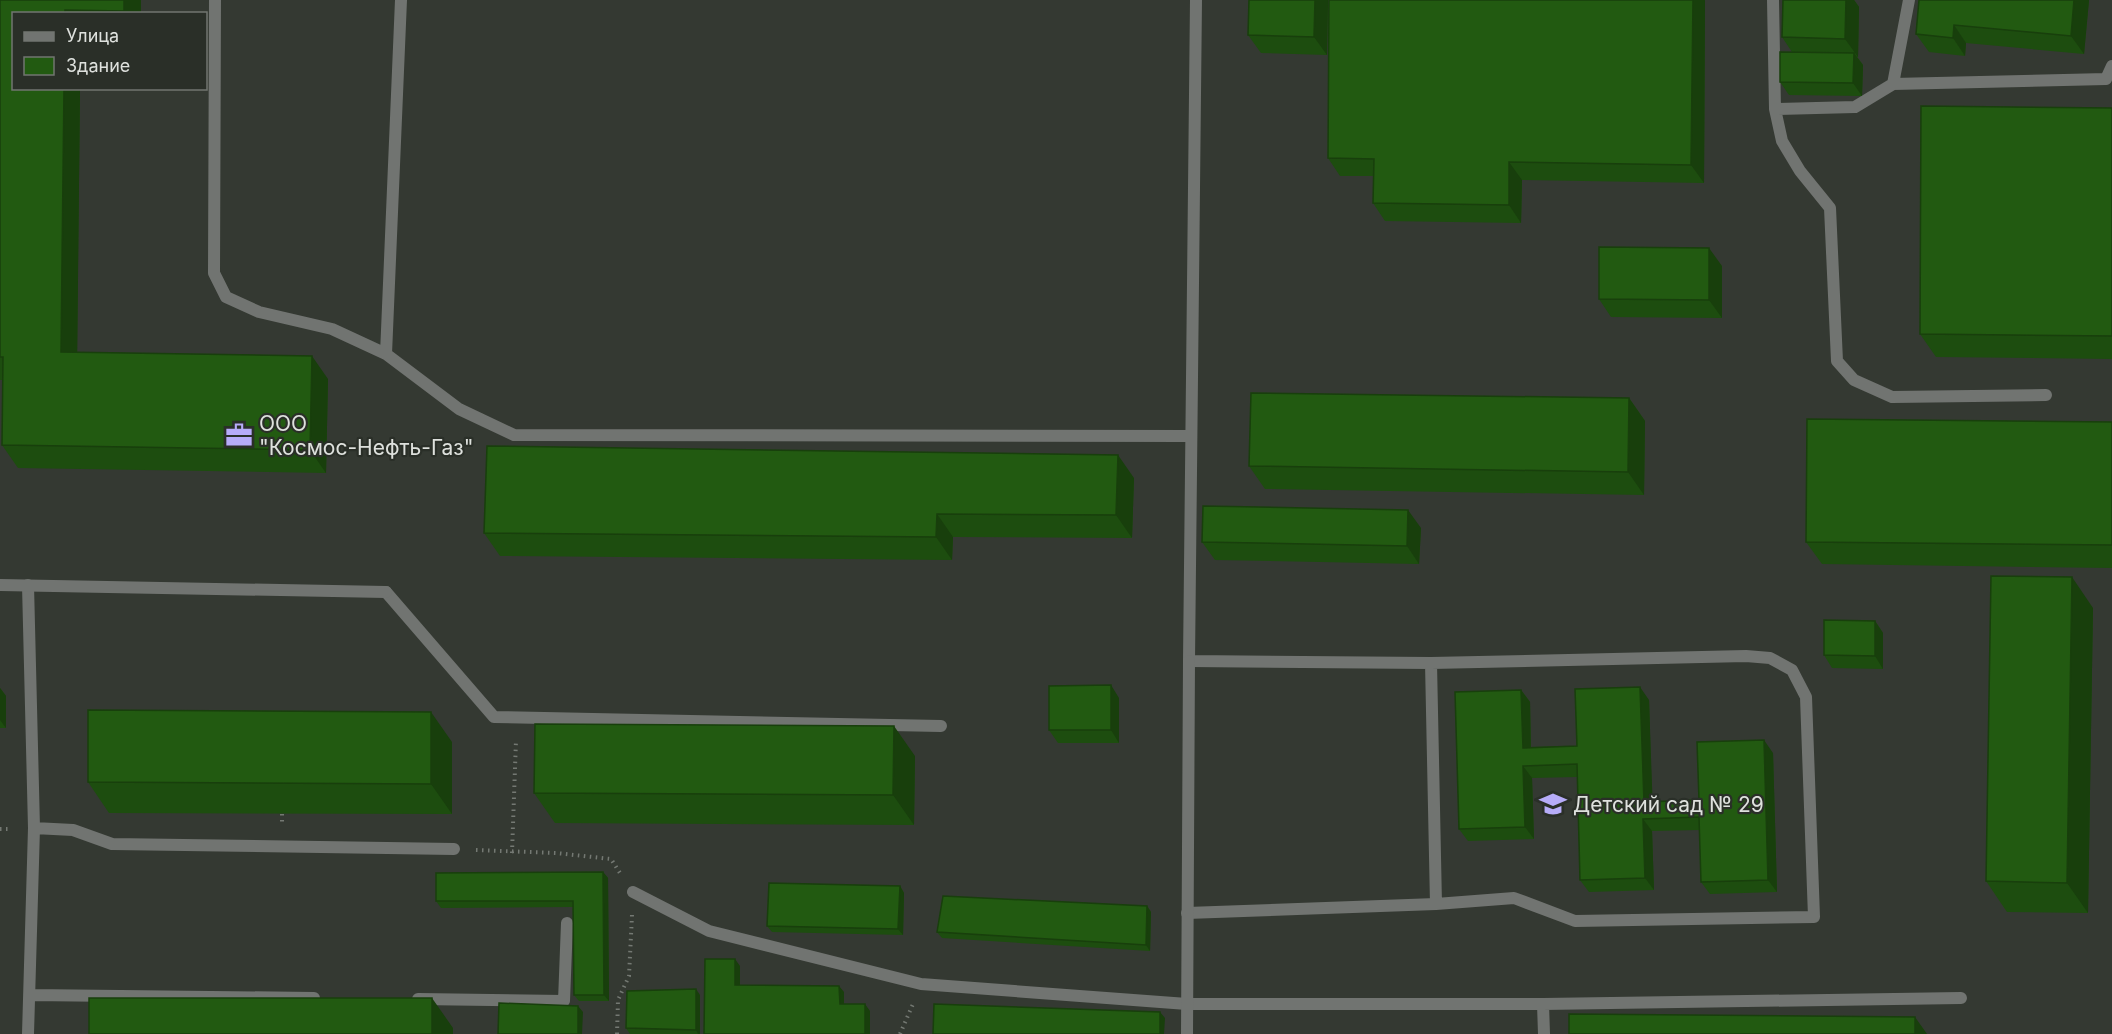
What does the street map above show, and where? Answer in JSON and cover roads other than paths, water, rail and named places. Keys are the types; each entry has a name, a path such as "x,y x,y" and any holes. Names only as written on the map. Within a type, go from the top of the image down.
{"street":[{"path":"215,0 214,273 226,297 259,312 332,329 386,354 459,409 514,435 1191,436"},
{"path":"386,354 401,0"},
{"path":"1187,1034 1196,0"},
{"path":"1773,0 1774,109 1782,141 1800,171 1830,208 1837,361 1854,380 1892,397 2046,395"},
{"path":"1893,84 1909,0"},
{"path":"1774,109 1855,107 1893,84 2106,79 2112,66"},
{"path":"0,585 386,592 494,717 941,726"},
{"path":"28,585 34,828 28,1034"},
{"path":"1187,913 1436,904 1514,898 1575,921 1814,917 1806,698 1792,670 1770,658 1746,656 1431,663 1189,661"},
{"path":"1431,663 1436,904"},
{"path":"34,828 74,830 112,844 454,849"},
{"path":"633,892 709,931 921,984 1187,1004 1543,1004 1961,998"},
{"path":"410,999 564,1001 567,923"},
{"path":"30,995 327,998"},
{"path":"1543,1004 1544,1034"}],"place":[{"name":"ООО \"Космос-Нефть-Газ\"","path":"239,435"},
{"name":"Детский сад № 29","path":"1553,804"}]}
